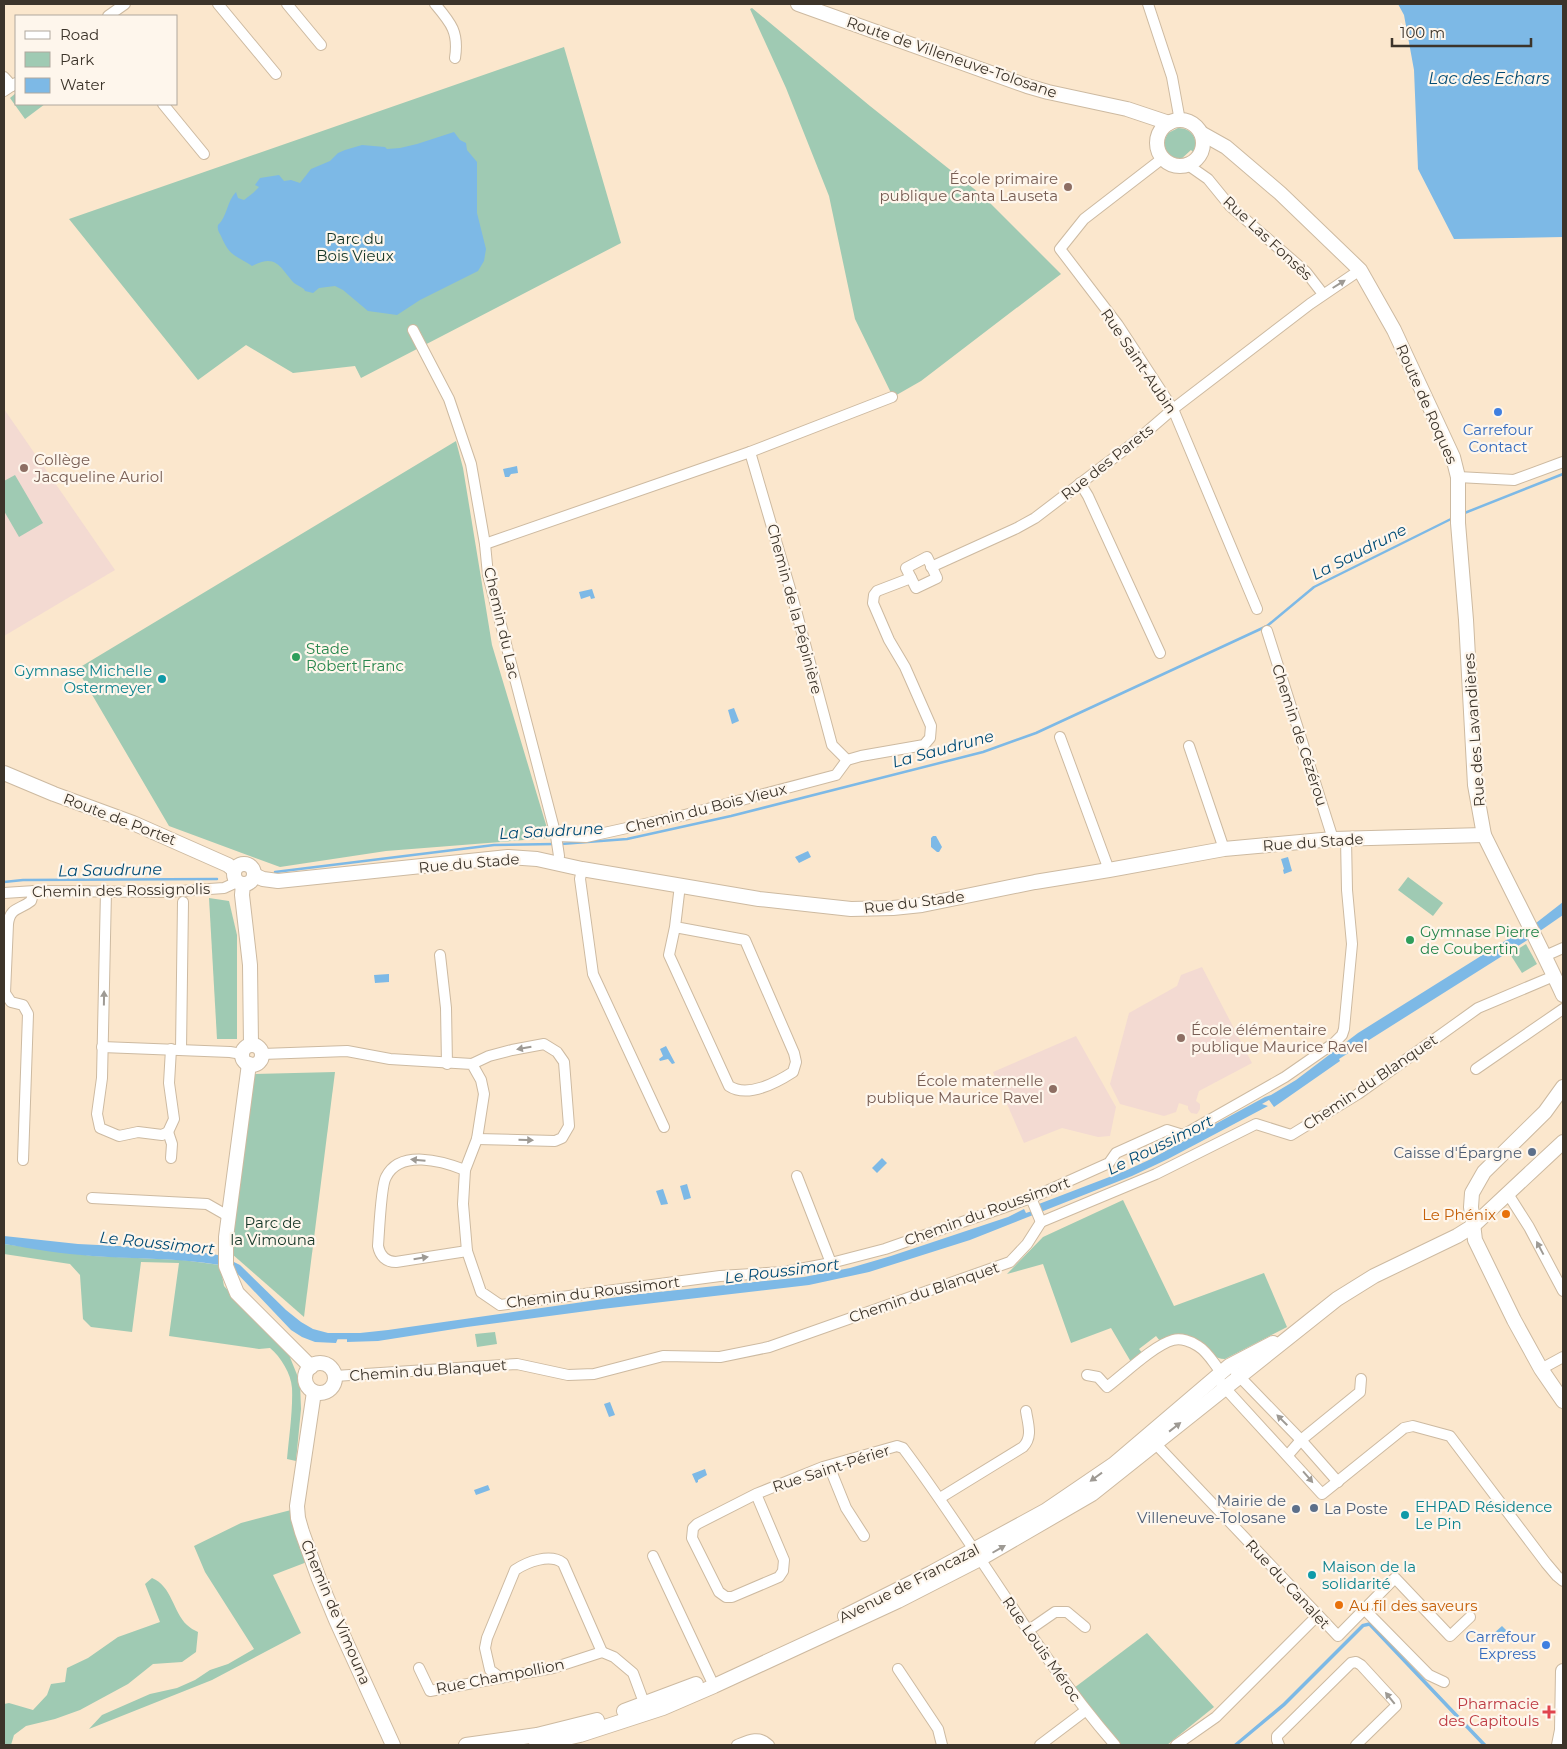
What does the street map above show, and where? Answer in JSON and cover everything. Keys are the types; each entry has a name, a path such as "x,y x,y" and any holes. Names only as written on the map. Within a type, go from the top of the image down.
{"street":[{"path":"109,15 125,4"},
{"path":"218,4 276,74"},
{"path":"287,4 321,45"},
{"path":"435,4 453,25 457,44 455,58"},
{"name":"Route de Villeneuve-Tolosane","path":"798,4 1027,86 1108,104 1175,122"},
{"path":"1148,4 1172,78 1175,122"},
{"path":"4,77 11,87"},
{"path":"164,105 204,154"},
{"path":"1136,113 1158,142 1160,153 1166,162 1177,166 1214,153 1237,157"},
{"path":"1158,142 1161,131 1175,122 1192,124 1201,133 1226,147 1280,193 1360,270"},
{"path":"1193,161 1203,143 1201,133"},
{"name":"Rue Saint-Aubin","path":"1162,158 1084,218 1060,249 1118,325 1173,409 1257,609"},
{"name":"Rue Las Fonsès","path":"1193,161 1230,206 1306,272 1323,294"},
{"name":"Rue des Parets","path":"935,565 1035,518 1323,294 1360,270"},
{"name":"Route de Roques","path":"1360,270 1394,330 1452,457 1458,477"},
{"name":"Chemin du Lac","path":"413,330 449,399 471,464 486,544 488,575 557,839 559,860"},
{"path":"486,544 750,452 892,397"},
{"name":"Chemin de la Pépinière","path":"750,452 832,746 847,760"},
{"path":"1458,477 1514,480 1563,462"},
{"name":"Rue des Lavandières","path":"1458,477 1458,527 1466,620 1475,785 1484,835 1563,995"},
{"path":"1080,483 1088,496 1160,653"},
{"path":"927,557 935,565 937,578 916,588 906,568 927,557"},
{"path":"847,760 879,752 924,745 930,738 931,726 873,603 874,595 877,591 911,578"},
{"name":"Chemin de Cézérou","path":"1267,631 1339,839"},
{"path":"1060,737 1109,870"},
{"path":"1189,746 1224,849"},
{"name":"Chemin du Bois Vieux","path":"557,839 586,837 681,816 836,775 847,760"},
{"name":"Route de Portet","path":"4,773 168,837 228,865 238,879"},
{"name":"Rue du Stade","path":"238,879 250,882 254,875 263,879 278,881 508,857 530,858 559,860 582,869 759,899 851,910 893,908 950,900 1035,882 1224,849 1339,839 1484,835"},
{"name":"Chemin du Roussimort","path":"467,1251 481,1292 500,1305 720,1276 784,1272 831,1263 885,1249 1031,1198 1109,1163 1116,1153 1167,1130 1183,1135 1286,1077 1342,1035 1352,944 1339,839"},
{"path":"582,869 580,879 592,974 664,1127"},
{"path":"238,879 242,895 250,965 251,1054 228,1216 225,1260 237,1293 311,1367"},
{"name":"Chemin des Rossignolis","path":"4,893 34,891 166,892 224,888 238,879"},
{"path":"675,927 746,940 794,1053 796,1062 793,1072 782,1079 752,1089 736,1090 729,1086 669,955 675,927 680,886"},
{"path":"23,1160 28,1014 23,1005 11,1002 5,993 9,916 12,912 31,901 34,891"},
{"path":"106,891 102,1078 97,1114 100,1128 120,1136 138,1132 162,1135 168,1132 174,1119 169,1083 176,1050 183,902"},
{"path":"1545,956 1563,948"},
{"path":"440,955 446,1008 447,1064"},
{"name":"Chemin du Blanquet","path":"335,1376 517,1364 568,1375 594,1374 663,1356 720,1357 759,1349 1010,1262 1027,1244 1041,1222 1156,1174 1256,1124 1291,1135 1358,1094 1478,1008 1554,976"},
{"path":"1476,1068 1563,1009"},
{"path":"102,1047 251,1054 347,1051 390,1059 447,1064 472,1064 489,1056 544,1044 557,1052 564,1062 569,1126 566,1134 555,1141 478,1139"},
{"path":"466,1170 447,1163 407,1160 395,1165 385,1178 378,1246 381,1256 390,1262 396,1262 467,1251 463,1204 466,1170 478,1139 484,1094 481,1080 472,1064"},
{"path":"1563,1087 1544,1112 1494,1162 1474,1186 1471,1207 1475,1240 1514,1320 1563,1401"},
{"path":"168,1132 172,1144 171,1158"},
{"name":"Avenue de Francazal","path":"536,1745 580,1735 712,1682 931,1573 977,1554 1080,1488 1225,1388 1338,1299 1374,1276 1457,1236 1473,1226 1563,1142"},
{"path":"797,1176 831,1263"},
{"path":"1508,1194 1529,1227 1563,1292"},
{"path":"92,1198 207,1204 228,1216"},
{"path":"1031,1198 1041,1222"},
{"name":"Avenue de Francazal","path":"1151,1439 1222,1371 1305,1326"},
{"path":"1087,1375 1098,1376 1107,1387 1160,1346 1174,1340 1181,1340 1198,1346 1205,1351 1222,1371 1225,1388 1322,1494 1404,1428 1413,1426 1450,1436 1546,1563 1563,1581"},
{"path":"1542,1369 1563,1357"},
{"path":"319,1364 331,1368 335,1376 334,1384 329,1390 322,1393 314,1392 306,1380 307,1373 311,1367 319,1364"},
{"path":"1222,1371 1240,1376 1338,1482"},
{"path":"1288,1455 1301,1440 1360,1392 1361,1379"},
{"name":"Chemin de Vimouna","path":"314,1392 296,1506 298,1518 319,1579 391,1744"},
{"path":"940,1498 1023,1447 1028,1442 1030,1437 1026,1411"},
{"name":"Rue du Canalet","path":"1151,1439 1338,1636 1395,1578 1450,1636 1470,1617"},
{"name":"Rue Saint-Périer","path":"756,1494 784,1560 783,1571 779,1577 732,1597 726,1597 719,1592 692,1538 693,1528 697,1524 756,1494 829,1466 897,1446 903,1448 940,1498 977,1554"},
{"path":"829,1466 846,1508 864,1536"},
{"name":"Rue Louis Méroc","path":"977,1554 1085,1711 1115,1745"},
{"path":"653,1556 712,1682"},
{"path":"501,1678 490,1670 486,1658 487,1638 514,1570 547,1558 553,1558 563,1563 602,1652 614,1657 633,1673 646,1709"},
{"path":"1364,1608 1429,1675 1444,1682"},
{"path":"1029,1630 1055,1612 1067,1612 1086,1627"},
{"path":"1176,1745 1216,1716 1318,1616"},
{"name":"Rue Champollion","path":"419,1668 430,1691 553,1668 602,1652"},
{"path":"1279,1745 1277,1736 1351,1663 1356,1662 1395,1702 1396,1706 1356,1745"},
{"path":"898,1669 938,1730 942,1745"},
{"path":"1559,1745 1563,1730 1563,1672"},
{"name":"Avenue de Francazal","path":"466,1745 556,1730 646,1709"},
{"path":"1040,1745 1085,1711"},
{"path":"737,1745 753,1738 769,1745"}],"shaded area":[{"name":"Collège Jacqueline Auriol","path":"4,409 115,570 4,636"},
{"name":"École élémentaire publique Maurice Ravel","path":"1202,967 1252,1063 1199,1091 1196,1101 1200,1104 1200,1109 1197,1114 1191,1113 1188,1106 1179,1103 1176,1112 1164,1116 1120,1104 1110,1084 1129,1013 1177,986 1181,975"},
{"name":"École maternelle publique Maurice Ravel","path":"1076,1036 1116,1107 1110,1136 1098,1137 1062,1128 1024,1143 993,1072"}],"green space":[{"path":"752,8 870,106 983,196 1061,274 921,381 893,397 855,319 829,196 786,88 750,9"},
{"name":"Parc du Bois Vieux","path":"564,47 621,243 361,378 355,366 293,373 246,345 198,380 69,219"},
{"path":"15,94 15,105 10,98"},
{"path":"15,105 44,105 25,119"},
{"path":"1178,128 1191,132 1196,143 1194,153 1191,150 1179,161 1168,155 1163,143 1168,133"},
{"name":"Stade Robert Franc","path":"456,441 463,468 492,645 550,838 386,851 280,867 169,826 77,669"},
{"path":"15,475 43,523 19,537 4,511 4,481"},
{"path":"1408,877 1443,903 1433,916 1398,890"},
{"path":"209,898 229,901 237,935 237,1039 217,1039"},
{"path":"1526,944 1537,964 1522,973 1510,954"},
{"name":"Parc de la Vimouna","path":"335,1072 304,1317 232,1254 230,1238 253,1074"},
{"path":"1123,1200 1174,1306 1264,1273 1287,1327 1225,1359 1221,1359 1209,1352 1202,1343 1160,1341 1156,1336 1139,1349 1143,1354 1131,1362 1111,1328 1071,1343 1043,1264 1007,1274 1043,1237"},
{"path":"4,1244 93,1256 182,1260 220,1265 224,1286 258,1324 287,1350 300,1382 301,1409 296,1461 287,1459 292,1405 290,1377 285,1366 270,1348 259,1349 169,1336 179,1263 141,1262 132,1332 91,1327 83,1319 80,1275 70,1264 4,1254"},
{"path":"495,1332 497,1344 477,1347 475,1334"},
{"path":"291,1510 307,1562 273,1575 301,1633 212,1680 89,1729 102,1715 150,1694 177,1688 195,1680 210,1670 228,1664 254,1649 205,1572 194,1546 241,1523"},
{"path":"152,1578 164,1587 182,1620 198,1632 196,1652 182,1662 153,1664 128,1684 80,1710 55,1719 26,1726 14,1735 11,1745 4,1745 4,1704 9,1703 33,1710 47,1695 51,1684 65,1682 67,1668 88,1658 118,1637 160,1622 145,1584"},
{"path":"1147,1633 1214,1707 1167,1745 1121,1745 1074,1688"}],"water":[{"name":"Lac des Echars","path":"1398,4 1563,4 1563,237 1454,239 1418,169 1414,70 1404,15"},
{"path":"454,132 460,140 466,143 467,150 477,162 477,213 486,249 484,261 478,271 420,300 397,315 368,311 343,290 335,286 319,288 313,293 305,291 294,283 277,264 267,261 252,266 233,254 227,248 218,231 218,225 236,192 238,198 244,200 259,187 255,185 260,178 279,175 284,181 291,180 300,183 311,169 330,161 338,153 345,150 362,145 385,147 387,149 400,148"},
{"path":"517,466 518,473 505,477 503,469"},
{"path":"592,589 595,598 591,599 590,596 581,599 579,592"},
{"path":"734,708 739,721 732,724 728,710"},
{"path":"936,836 942,847 939,852 931,847 931,838"},
{"path":"808,851 811,857 799,863 795,857"},
{"path":"1288,857 1292,871 1284,874 1281,859"},
{"path":"1563,902 1563,915 1540,931 1536,923"},
{"path":"1524,929 1529,939 1339,1059 1340,1061 1274,1107 1269,1100 1262,1104 1268,1106 1132,1176 970,1240 869,1272 809,1285 602,1309 378,1341 347,1342 347,1337 338,1338 336,1343 315,1342 291,1330 232,1268 230,1260 240,1265 286,1310 313,1329 328,1333 360,1333 639,1294 804,1277 850,1268 1008,1217 1024,1209 1026,1213 1032,1211 1031,1207 1151,1159 1296,1080 1358,1033"},
{"path":"389,974 389,982 375,983 374,975"},
{"path":"666,1046 675,1063 672,1064 668,1059 660,1061 659,1059 663,1056 660,1049"},
{"path":"882,1158 887,1163 877,1173 872,1168"},
{"path":"687,1184 691,1198 684,1200 680,1186"},
{"path":"663,1189 668,1204 661,1205 656,1191"},
{"path":"4,1236 78,1244 179,1249 218,1255 220,1265 188,1261 59,1253 4,1244"},
{"path":"610,1402 615,1415 609,1417 604,1404"},
{"path":"705,1469 707,1475 696,1483 692,1474"},
{"path":"488,1485 490,1490 476,1495 474,1490"},
{"path":"1370,1622 1487,1745 1482,1745 1369,1626 1364,1627 1285,1706 1238,1745 1233,1745 1283,1703 1362,1624"},
{"path":"1502,1626 1507,1631 1497,1640 1492,1635"}],"waterway":[{"name":"La Saudrune","path":"1462,514 1563,474"},
{"name":"La Saudrune","path":"561,844 627,839 731,816 983,752 1036,733 1267,626 1314,587 1453,518"},
{"name":"La Saudrune","path":"275,872 494,845 555,844"},
{"name":"La Saudrune","path":"4,882 23,880 217,879"},
{"name":"Le Roussimort","path":"334,1338 349,1338"}],"place":[{"name":"École primaire publique Canta Lauseta","path":"1068,187"},
{"name":"Carrefour Contact","path":"1498,412"},
{"name":"Collège Jacqueline Auriol","path":"24,468"},
{"name":"Stade Robert Franc","path":"296,657"},
{"name":"Gymnase Michelle Ostermeyer","path":"162,679"},
{"name":"Gymnase Pierre de Coubertin","path":"1410,940"},
{"name":"École élémentaire publique Maurice Ravel","path":"1181,1038"},
{"name":"École maternelle publique Maurice Ravel","path":"1053,1089"},
{"name":"Caisse d'Épargne","path":"1532,1152"},
{"name":"Le Phénix","path":"1506,1214"},
{"name":"La Poste","path":"1314,1508"},
{"name":"Mairie de Villeneuve-Tolosane","path":"1296,1509"},
{"name":"EHPAD Résidence Le Pin","path":"1405,1515"},
{"name":"Maison de la solidarité","path":"1312,1575"},
{"name":"Au fil des saveurs","path":"1339,1605"},
{"name":"Carrefour Express","path":"1546,1645"},
{"name":"Pharmacie des Capitouls","path":"1549,1712"}]}
